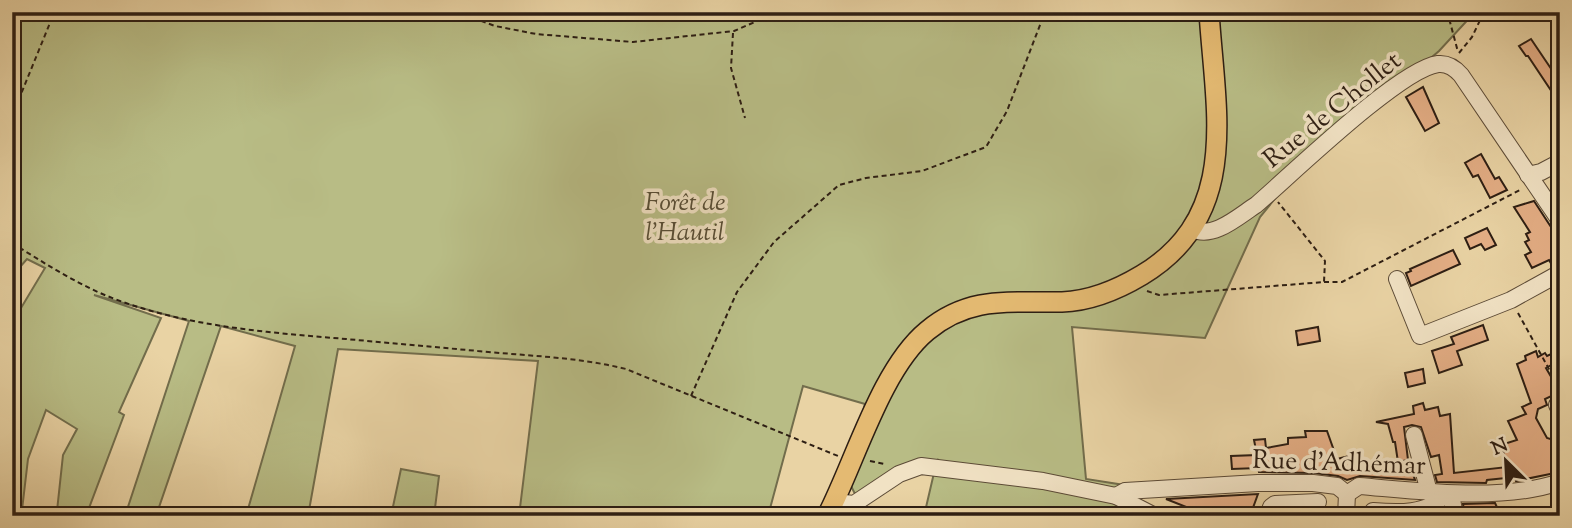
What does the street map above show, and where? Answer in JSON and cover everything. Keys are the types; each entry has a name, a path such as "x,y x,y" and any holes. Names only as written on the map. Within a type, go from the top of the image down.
{"main road":[{"path":"831,509 858,461 885,388 902,358 926,331 941,321 981,303 1086,300 1127,284 1162,261 1193,229 1207,200 1215,170 1217,132 1209,12"}],"street":[{"name":"Rue de Chollet","path":"1193,229 1198,232 1217,230 1256,205 1386,93 1429,66 1457,60"},
{"path":"1457,60 1560,221"},
{"path":"1531,179 1560,162"},
{"path":"1398,279 1420,336 1511,300 1560,273"},
{"path":"1415,435 1455,516"},
{"path":"831,509 854,504 899,474 921,466 1042,481 1116,496 1156,516"},
{"name":"Rue d'Adhémar","path":"1116,496 1125,491 1258,483 1329,484 1342,488 1347,496 1359,486 1442,494 1527,489 1560,482"},
{"path":"1268,516 1275,504 1313,509 1329,484"},
{"path":"1346,516 1347,496 1369,509 1417,510 1431,506 1442,494"}],"path":[{"path":"12,116 52,18 51,12"},
{"path":"457,12 495,26 536,34 634,42 734,32 778,12"},
{"path":"691,396 737,292 774,242 839,185 866,178 922,171 986,147 1007,111 1045,12"},
{"path":"1445,12 1450,22 1457,60"},
{"path":"1457,60 1484,12"},
{"path":"734,32 731,68 745,118"},
{"path":"1127,284 1159,295 1342,282 1531,179"},
{"path":"1270,192 1325,261 1324,282"},
{"path":"12,243 67,277 103,294 153,310 193,320 278,333 548,356 609,365 626,369 858,461 884,464"},
{"path":"1511,300 1559,401"}],"green space":[{"name":"Forêt de l'Hautil","path":"12,12 1475,12 1439,51 1296,173 1260,217 1205,338 1072,327 1086,479 1124,485 1130,516 924,516 937,460 855,494 846,476 865,404 803,386 768,516 519,516 538,361 338,349 308,516 246,516 295,346 221,326 156,516 125,516 189,321 94,295 161,318 119,412 124,415 86,516 51,516 57,511 63,455 77,429 46,410 28,459 22,510 17,516 12,516 12,323 45,268 27,259 12,276"},
{"path":"401,469 439,476 434,516 391,516"}],"building":[{"path":"1531,39 1560,82 1560,104 1519,46"},
{"path":"1423,87 1439,123 1425,131 1406,97"},
{"path":"1481,154 1495,179 1499,177 1507,190 1490,198 1478,175 1473,177 1465,163"},
{"path":"1534,201 1551,227 1560,231 1560,263 1552,265 1549,260 1532,268 1525,255 1531,252 1525,242 1529,240 1526,234 1530,232 1514,207"},
{"path":"1487,228 1496,245 1485,250 1481,244 1470,249 1465,238"},
{"path":"1453,250 1460,264 1411,286 1406,273 1411,271 1410,269"},
{"path":"1483,325 1488,340 1457,351 1462,365 1439,373 1432,351 1454,344 1451,337"},
{"path":"1318,327 1320,341 1298,345 1296,331"},
{"path":"1560,350 1560,360 1546,368 1560,392 1545,399 1547,405 1538,409 1536,418 1547,438 1560,442 1560,472 1516,481 1515,477 1487,480 1486,483 1437,482 1435,475 1442,474 1439,455 1431,457 1421,427 1404,427 1408,460 1398,462 1395,442 1388,424 1376,422 1414,414 1413,406 1423,403 1425,410 1438,407 1440,416 1450,414 1454,473 1508,467 1501,445 1517,440 1508,421 1526,414 1522,407 1531,403 1517,364 1536,351 1538,357"},
{"path":"1423,369 1425,383 1408,387 1405,373"},
{"path":"1305,431 1327,431 1337,459 1349,456 1350,470 1413,474 1415,480 1360,476 1347,480 1314,473 1259,472 1258,468 1232,469 1231,456 1257,455 1254,440 1265,439 1266,448 1288,444 1288,438 1306,437"},
{"path":"1258,494 1250,516 1204,516 1166,499"},
{"path":"1495,503 1501,516 1465,516 1463,504"}]}
